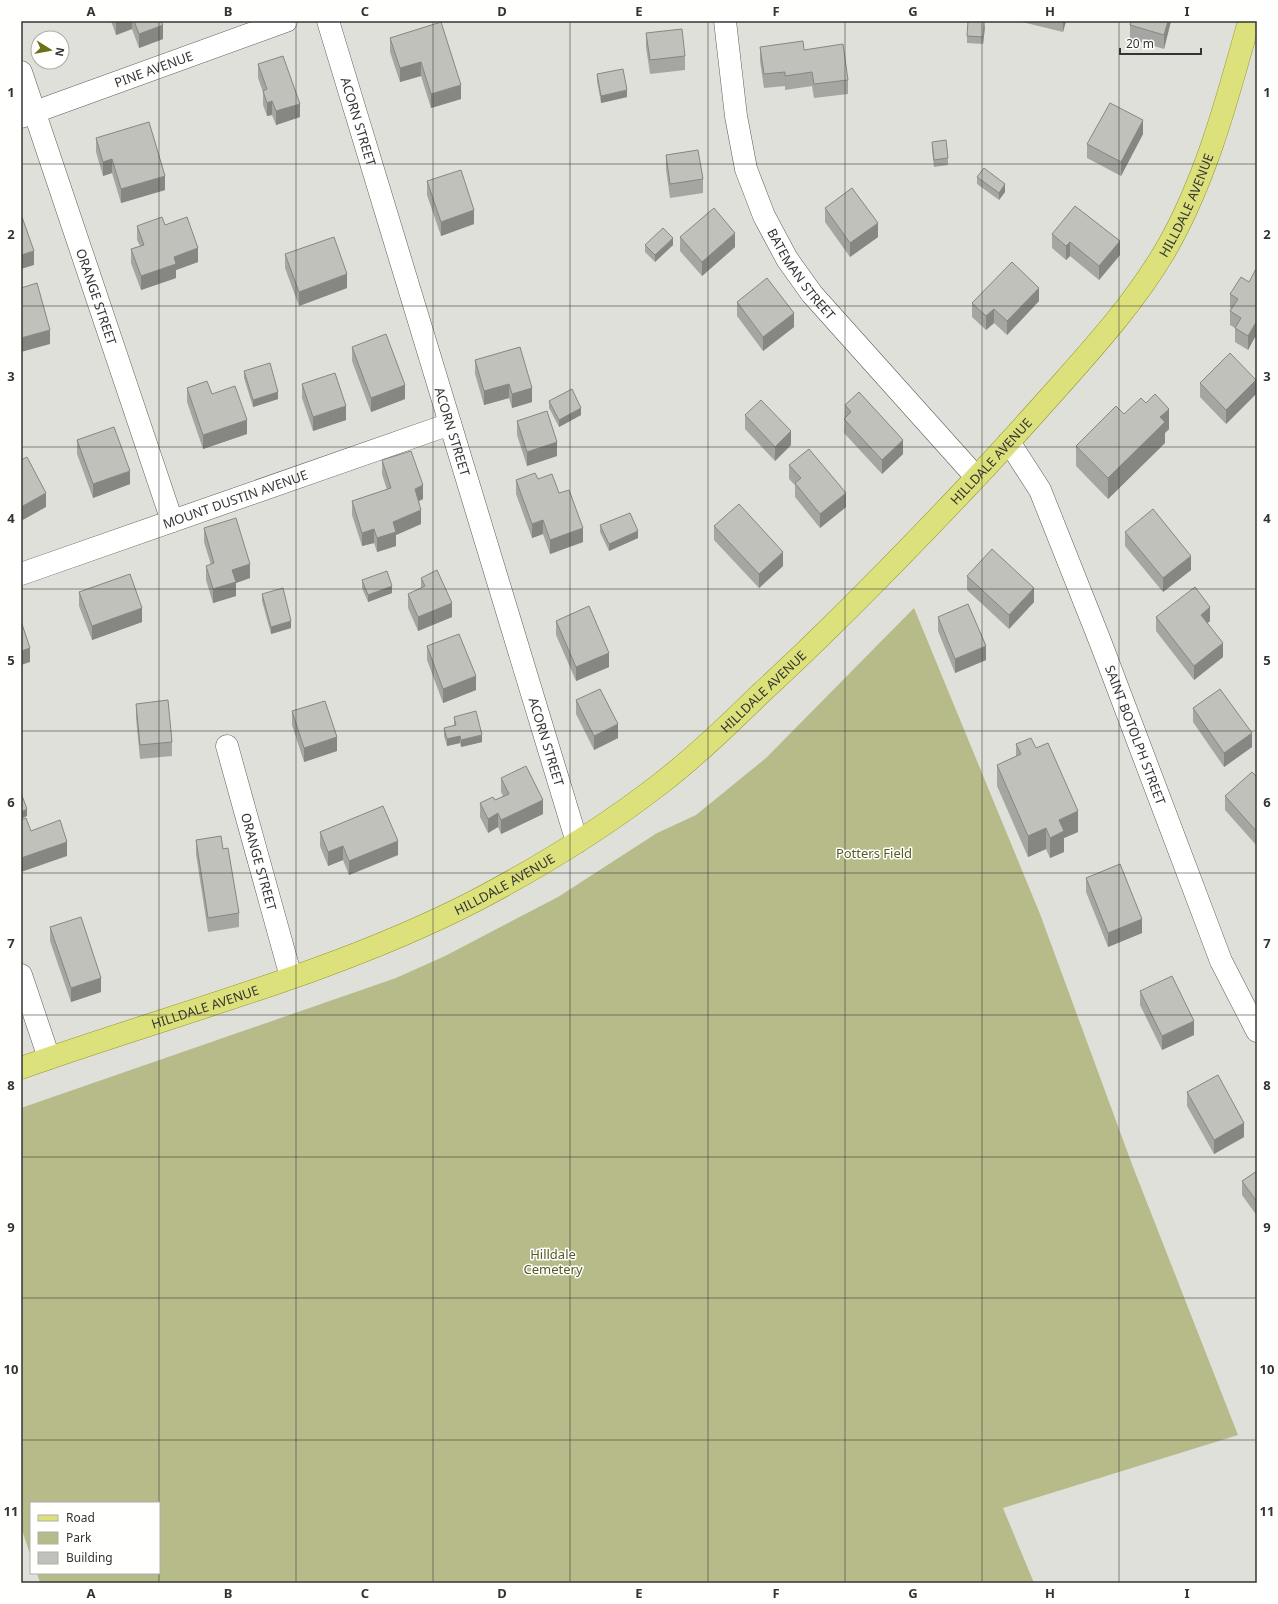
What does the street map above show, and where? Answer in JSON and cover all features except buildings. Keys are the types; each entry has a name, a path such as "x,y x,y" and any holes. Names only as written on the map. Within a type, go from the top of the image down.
{"main road":[{"name":"HILLDALE AVENUE","path":"21,1068 291,977 413,931 472,902 577,842 660,784 701,749 794,663 882,576 1009,442 1108,332 1144,284 1182,220 1201,177 1219,126 1249,21"}],"street":[{"name":"PINE AVENUE","path":"28,114 286,21"},
{"name":"ACORN STREET","path":"328,21 577,842"},
{"name":"BATEMAN STREET","path":"725,21 736,116 746,169 764,216 787,259 812,294 976,477"},
{"name":"ORANGE STREET","path":"21,72 28,114 172,521"},
{"name":"MOUNT DUSTIN AVENUE","path":"21,574 450,424"},
{"name":"SAINT BOTOLPH STREET","path":"1009,442 1040,490 1100,641 1221,961 1257,1031"},
{"name":"ORANGE STREET","path":"227,746 291,977"},
{"path":"21,976 49,1058"}],"green space":[{"name":"Hilldale Cemetery","path":"914,608 1040,914 1133,1167 1238,1435 1003,1508 1034,1583 40,1583 37,1574 160,1574 160,1502 30,1502 30,1554 21,1527 21,1108 396,978 445,956 558,897 657,833 696,815 766,758"}],"park label":[{"name":"Potters Field","path":"874,853"}]}
